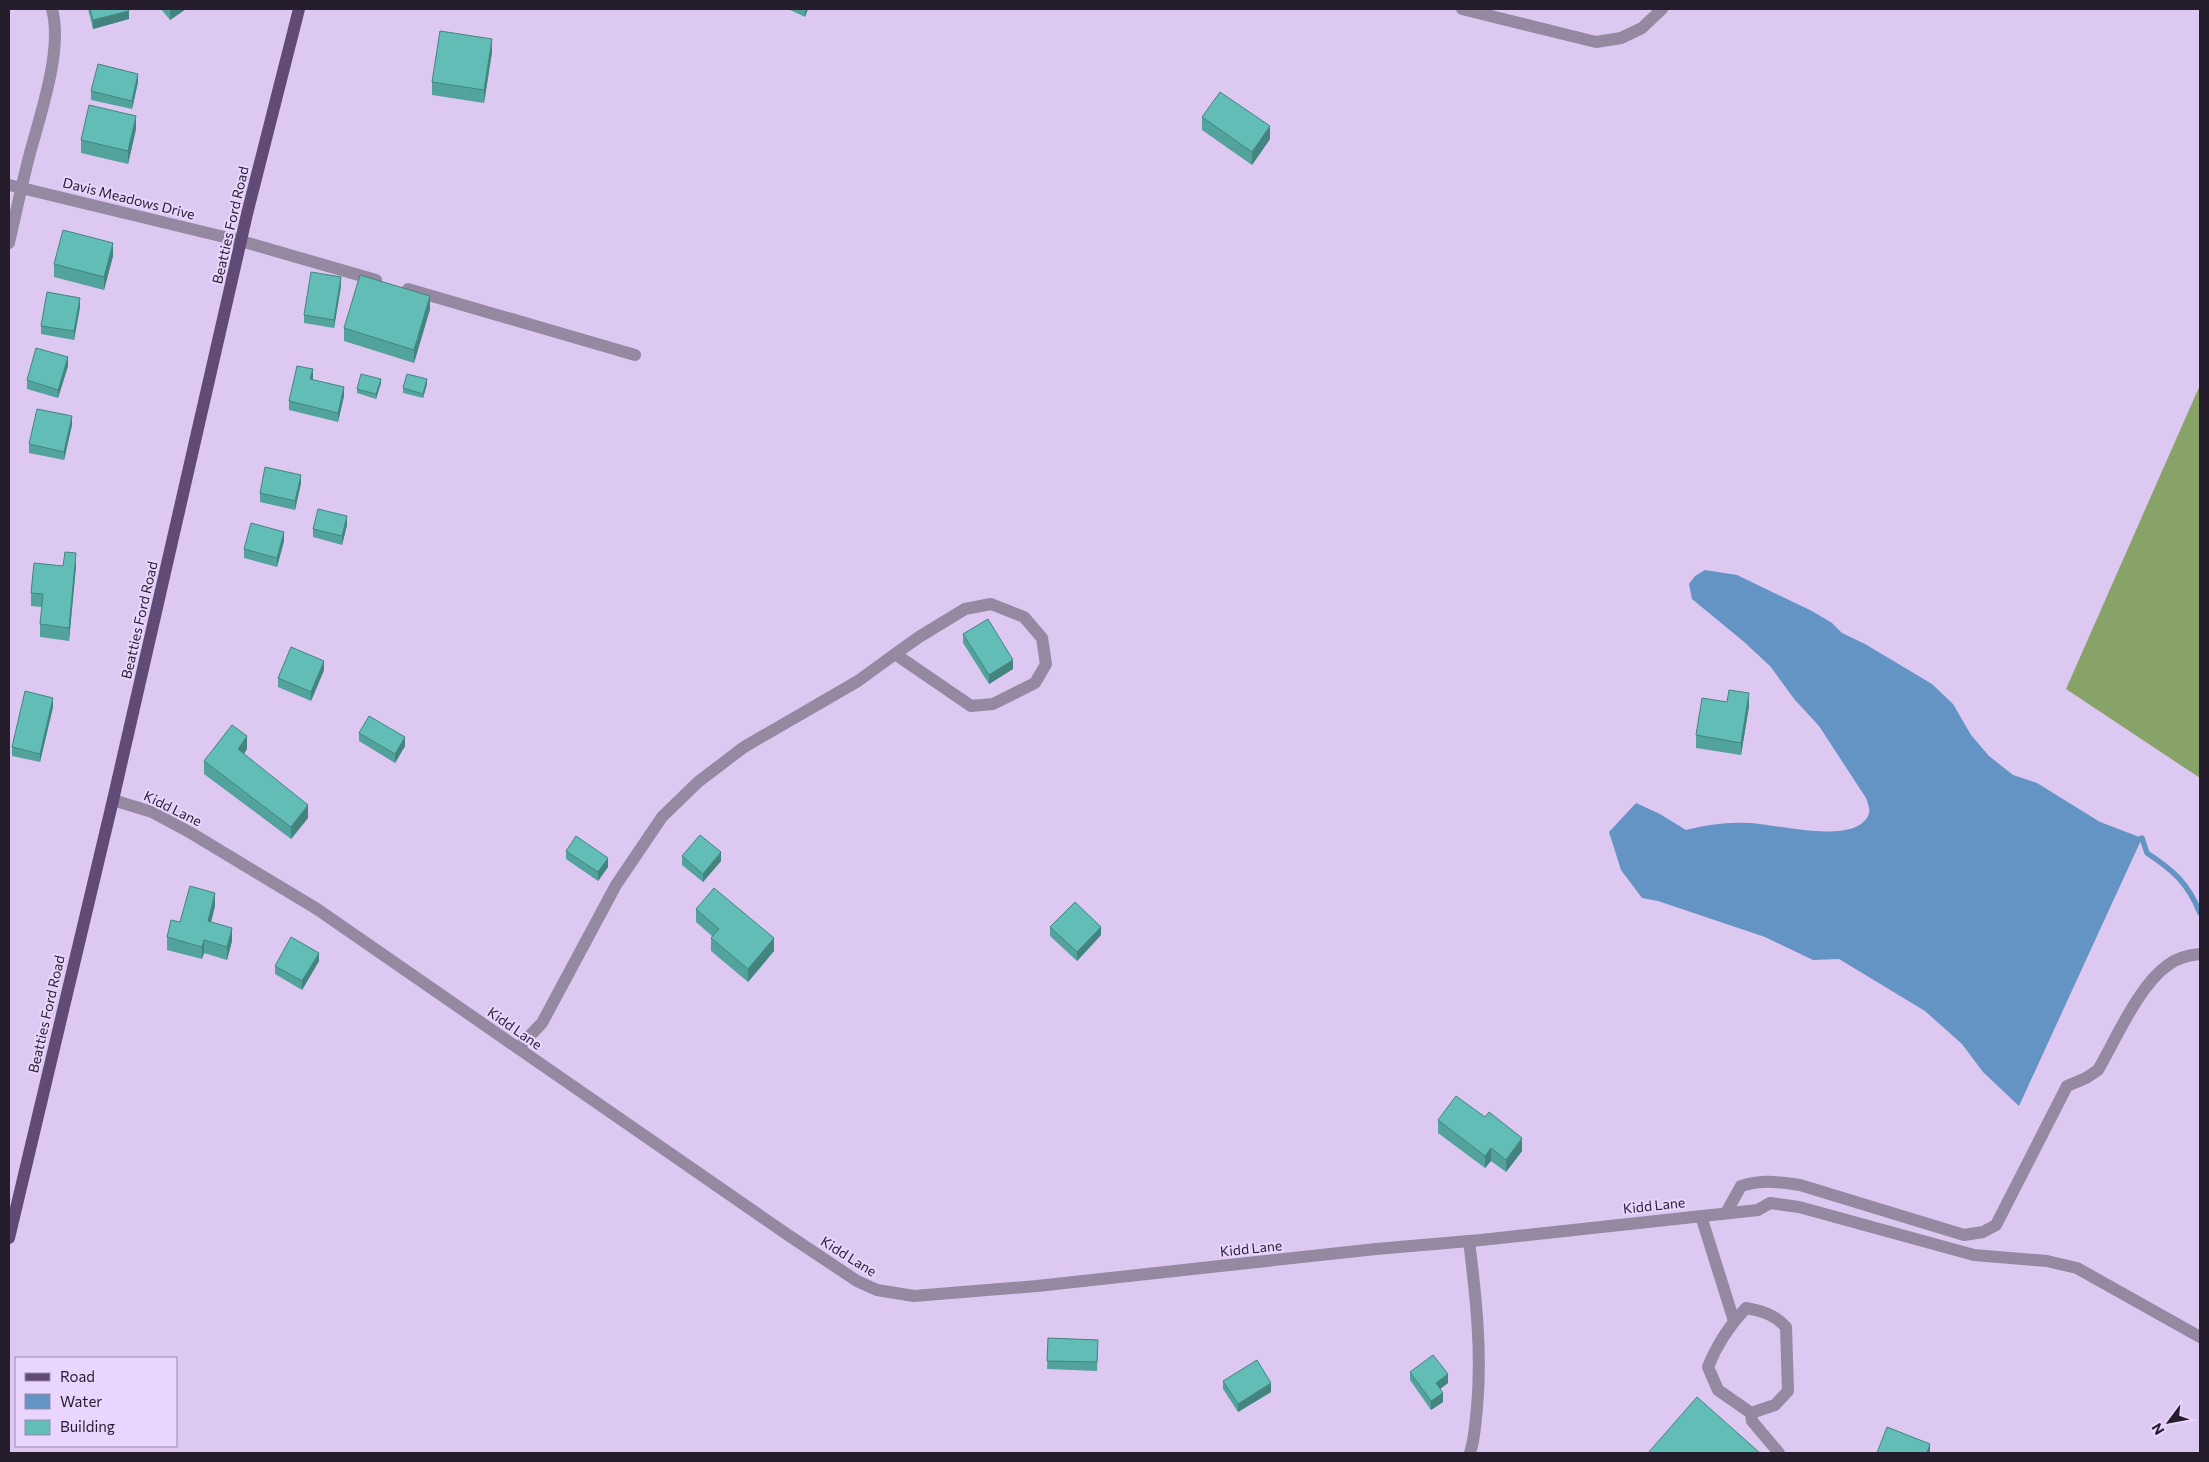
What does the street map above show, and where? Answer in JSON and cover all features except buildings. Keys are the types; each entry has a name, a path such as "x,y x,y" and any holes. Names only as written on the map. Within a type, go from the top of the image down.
{"main road":[{"name":"Beatties Ford Road","path":"9,1238 113,800 241,241 278,85 299,9"}],"street":[{"path":"9,243 15,186 51,76 55,19 52,9"},
{"path":"1462,9 1596,42 1621,38 1642,28 1662,9"},
{"name":"Davis Meadows Drive","path":"15,186 241,241 635,355"},
{"path":"518,1048 542,1023 616,885 662,817 698,782 744,747 858,681 895,654 965,609 991,604 1024,617 1042,638 1046,664 1035,683 993,704 971,706 895,654"},
{"name":"Kidd Lane","path":"113,800 152,812 191,833 317,909 850,1276 877,1290 895,1294 942,1294 1036,1286 1758,1210 1770,1203 1799,1207 1974,1255 2046,1260 2077,1268 2200,1337"},
{"path":"1726,1213 1741,1186 1757,1181 1774,1181 1800,1185 1964,1235 1983,1232 1996,1225 2067,1086 2086,1078 2098,1070 2148,984 2168,964 2189,955 2200,954"},
{"path":"1701,1216 1734,1321"},
{"path":"1469,1241 1477,1304 1479,1378 1474,1441 1470,1453"},
{"path":"1751,1413 1775,1405 1788,1391 1786,1327 1777,1317 1759,1310 1746,1308 1734,1321 1716,1348 1708,1367 1718,1390 1751,1413 1752,1421 1779,1453"}],"green space":[{"path":"2200,385 2200,778 2066,689"}],"water":[{"path":"1705,570 1737,575 1812,611 1832,623 1842,633 1865,644 1932,684 1953,704 1971,735 1989,756 2013,775 2037,783 2100,822 2142,838 2019,1106 1983,1072 1962,1044 1925,1011 1839,959 1813,960 1765,937 1658,901 1642,898 1621,870 1609,832 1636,803 1660,814 1686,830 1716,824 1739,823 1812,831 1846,830 1860,825 1869,814 1866,798 1819,726 1795,700 1770,666 1692,599 1689,584 1695,576"}],"waterway":[{"path":"2136,841 2142,838 2147,853 2165,865 2179,878 2190,893 2200,913"}]}
